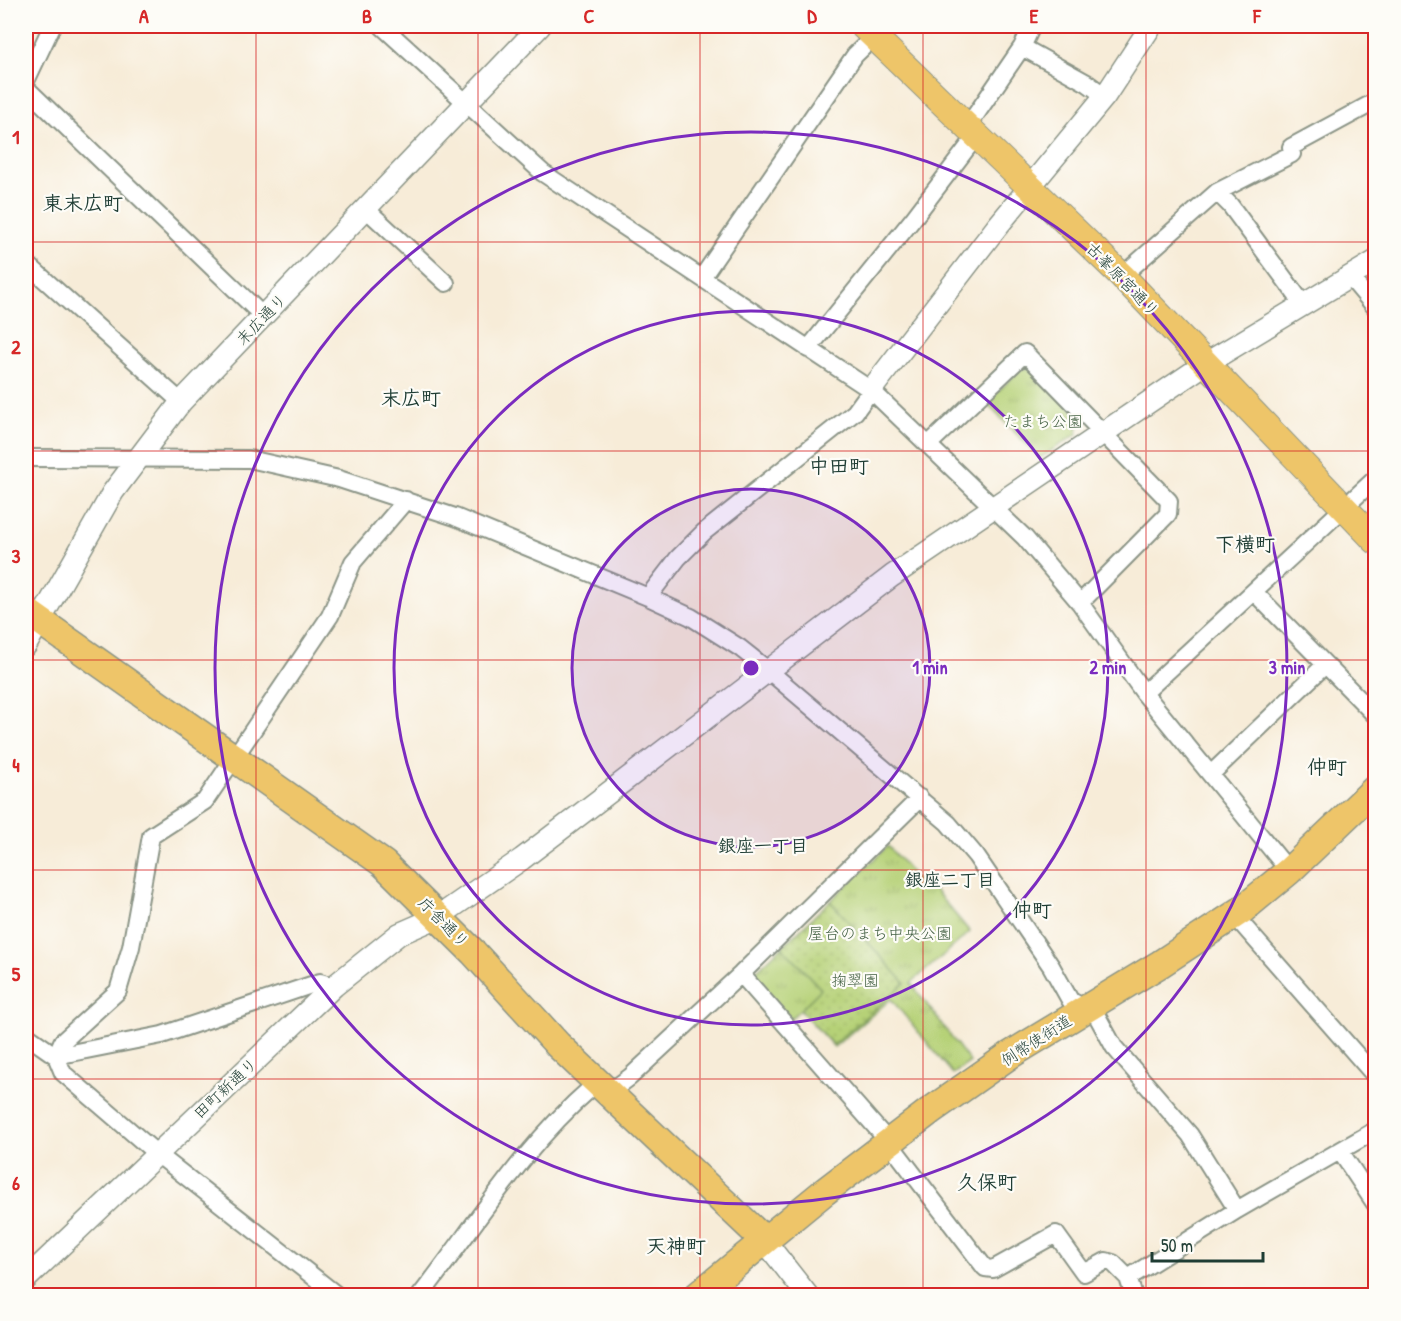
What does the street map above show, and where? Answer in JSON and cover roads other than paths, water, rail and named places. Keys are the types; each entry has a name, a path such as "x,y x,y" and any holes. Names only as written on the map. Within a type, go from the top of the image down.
{"highway":[{"name":"庁舎通り","path":"32,616 384,864 438,917 551,1038 764,1240"},
{"name":"例幣使街道","path":"698,1296 764,1240 888,1142 1010,1055 1234,915 1289,871 1376,788"}],"main road":[{"name":"古峯原宮通り","path":"874,29 972,130 1122,276 1376,540"}],"street":[{"path":"26,81 52,26"},
{"path":"382,26 468,102 543,173 703,276 871,390 929,444 996,508 1080,603 1144,693 1289,871"},
{"name":"末広通り","path":"26,645 32,616 113,492 181,402 540,26"},
{"path":"808,349 913,219 972,130 1022,47 1032,26"},
{"path":"648,597 678,558 704,532 855,412 1030,186 1105,96 1151,26"},
{"path":"703,276 874,29"},
{"path":"1022,47 1087,83 1105,96"},
{"path":"26,88 264,316"},
{"path":"1122,276 1217,192 1376,101"},
{"path":"1217,192 1230,205 1302,304"},
{"path":"366,209 446,282"},
{"name":"田町新通り","path":"26,1279 334,986 399,934 438,917 522,859 892,576 996,508 1205,364 1376,261"},
{"path":"27,268 181,402"},
{"path":"1350,277 1376,308"},
{"path":"929,444 1025,353 1169,501 1168,514 1080,603"},
{"path":"26,458 249,459 339,479 455,517 691,617 740,648 769,671 948,823 976,856 1051,966 1070,1000 1097,1016 1114,1047 1190,1135 1237,1210"},
{"path":"1144,693 1376,478"},
{"path":"56,1056 62,1042 118,991 131,947 151,836 205,801 330,615 353,562 406,500"},
{"path":"1254,592 1376,716"},
{"path":"1211,774 1325,665"},
{"path":"420,1296 534,1145 588,1091 618,1086 630,1077 741,974 920,798"},
{"path":"1234,915 1376,1077"},
{"path":"741,974 888,1142 985,1268 993,1269 1056,1234 1084,1273 1106,1260 1113,1263 1128,1278 1134,1296"},
{"path":"56,1056 162,1035 321,982 334,986"},
{"path":"27,1037 56,1056 63,1073 156,1153 338,1296"},
{"path":"1128,1278 1237,1210 1376,1130"},
{"path":"1340,1151 1376,1205"},
{"name":"庁舎通り","path":"764,1240 808,1296"}],"district":[{"name":"東末広町","path":"83,202"},
{"name":"末広町","path":"411,397"},
{"name":"中田町","path":"839,465"},
{"name":"下横町","path":"1245,543"},
{"name":"仲町","path":"1327,766"},
{"name":"銀座一丁目","path":"763,845"},
{"name":"銀座二丁目","path":"950,879"},
{"name":"仲町","path":"1032,909"},
{"name":"久保町","path":"987,1181"},
{"name":"天神町","path":"676,1245"}],"park label":[{"name":"たまち公園","path":"1043,421"},
{"name":"屋台のまち中央公園","path":"880,933"},
{"name":"掬翠園","path":"855,980"}]}
